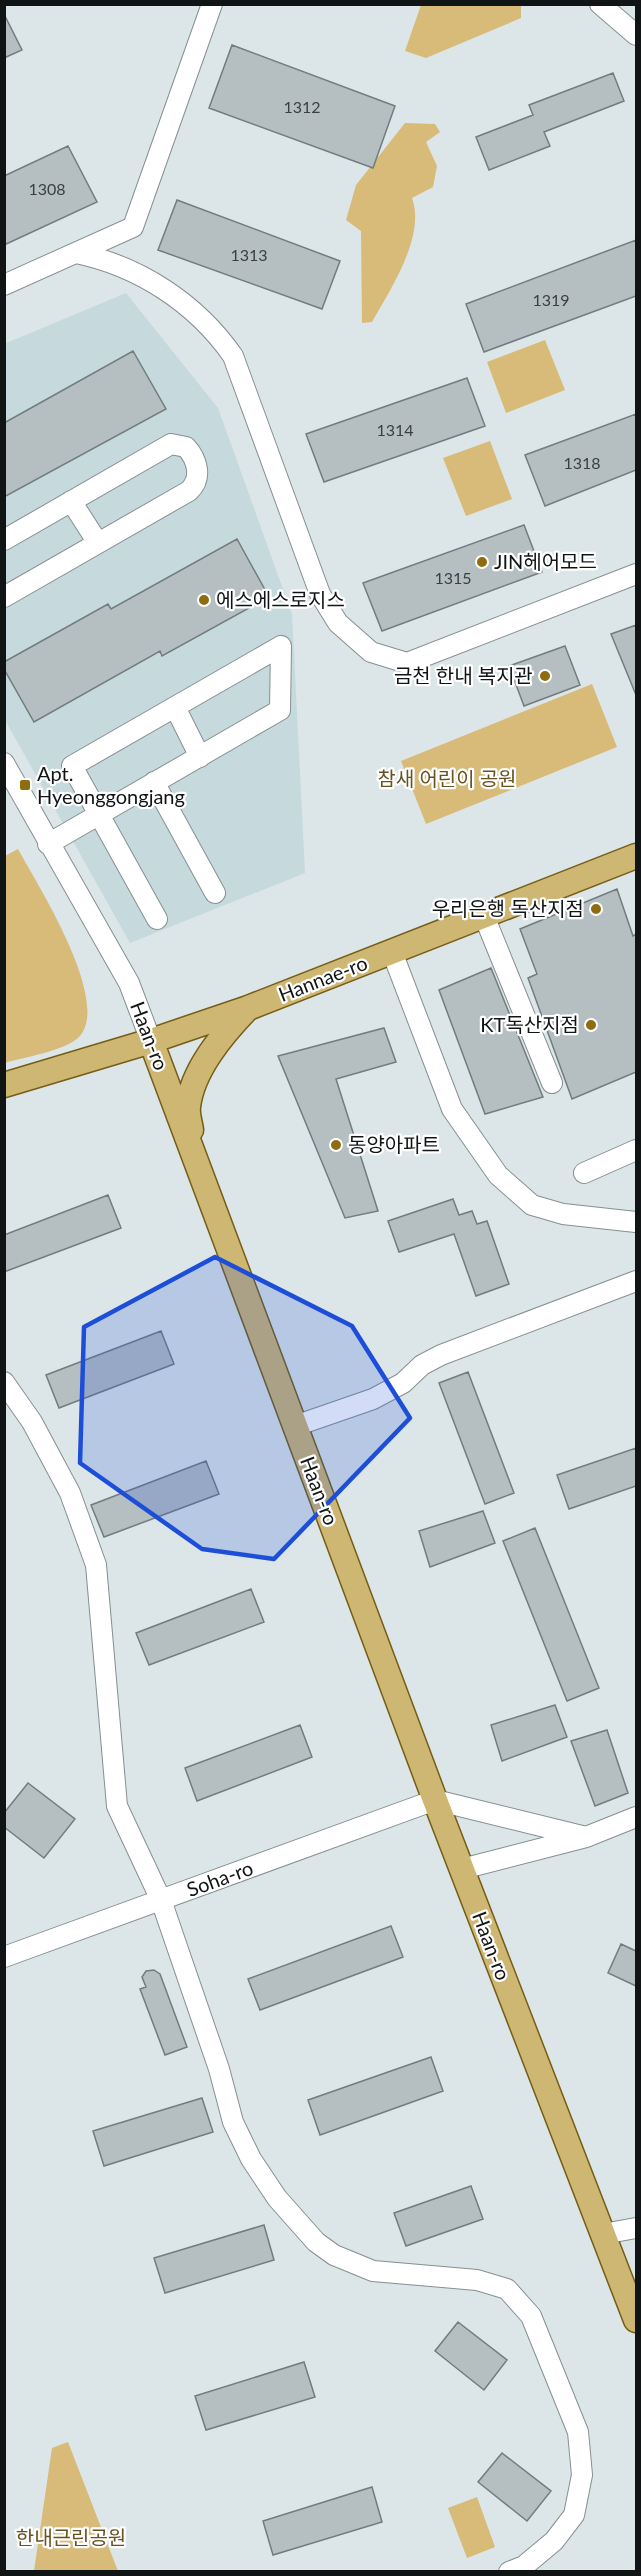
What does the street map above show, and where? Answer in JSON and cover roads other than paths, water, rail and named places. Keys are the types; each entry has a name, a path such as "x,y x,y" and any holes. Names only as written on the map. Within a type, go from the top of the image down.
{"main road":[{"name":"Hannae-ro","path":"4,1085 151,1041 248,1008 484,916 635,861"},
{"path":"195,1156 188,1107 194,1087 219,1041 248,1008"},
{"name":"Haan-ro","path":"151,1041 435,1800 636,2320"}],"street":[{"path":"4,285 133,227 212,4"},
{"path":"600,4 636,35"},
{"path":"76,253 108,259 136,272 196,313 216,332 233,356 320,594 338,623 371,652 407,663 636,573"},
{"path":"4,540 171,444 179,444 189,451 198,473 193,487 4,597"},
{"path":"71,501 98,543"},
{"path":"48,844 98,814 280,710 281,646 72,766 98,814 157,919"},
{"path":"175,707 200,757"},
{"name":"Haan-ro","path":"4,763 129,984 151,1041"},
{"path":"154,782 215,893"},
{"path":"484,916 552,1083"},
{"path":"392,952 452,1109 498,1175 532,1205 563,1214 636,1222"},
{"path":"584,1173 636,1150"},
{"path":"295,1426 373,1399 403,1383 422,1365 441,1355 636,1281"},
{"path":"4,1382 32,1422 70,1493 96,1565 117,1806 161,1900 219,2069 233,2122 251,2159 277,2198 308,2233 334,2255 373,2271 477,2280 507,2289 531,2316 578,2432 582,2475 574,2515 554,2541 524,2566 508,2571"},
{"path":"435,1800 586,1837"},
{"name":"Soha-ro","path":"4,1957 435,1800"},
{"path":"462,1869 586,1837 636,1818"},
{"path":"603,2234 636,2228"}],"place":[{"name":"JIN헤어모드","path":"482,562"},
{"name":"에스에스로지스","path":"204,600"},
{"name":"금천 한내 복지관","path":"545,676"},
{"name":"Apt. Hyeonggongjang","path":"25,785"},
{"name":"우리은행 독산지점","path":"596,909"},
{"name":"KT독산지점","path":"591,1025"},
{"name":"동양아파트","path":"336,1145"}],"park label":[{"name":"참새 어린이 공원","path":"447,779"},
{"name":"한내근린공원","path":"71,2538"}]}
